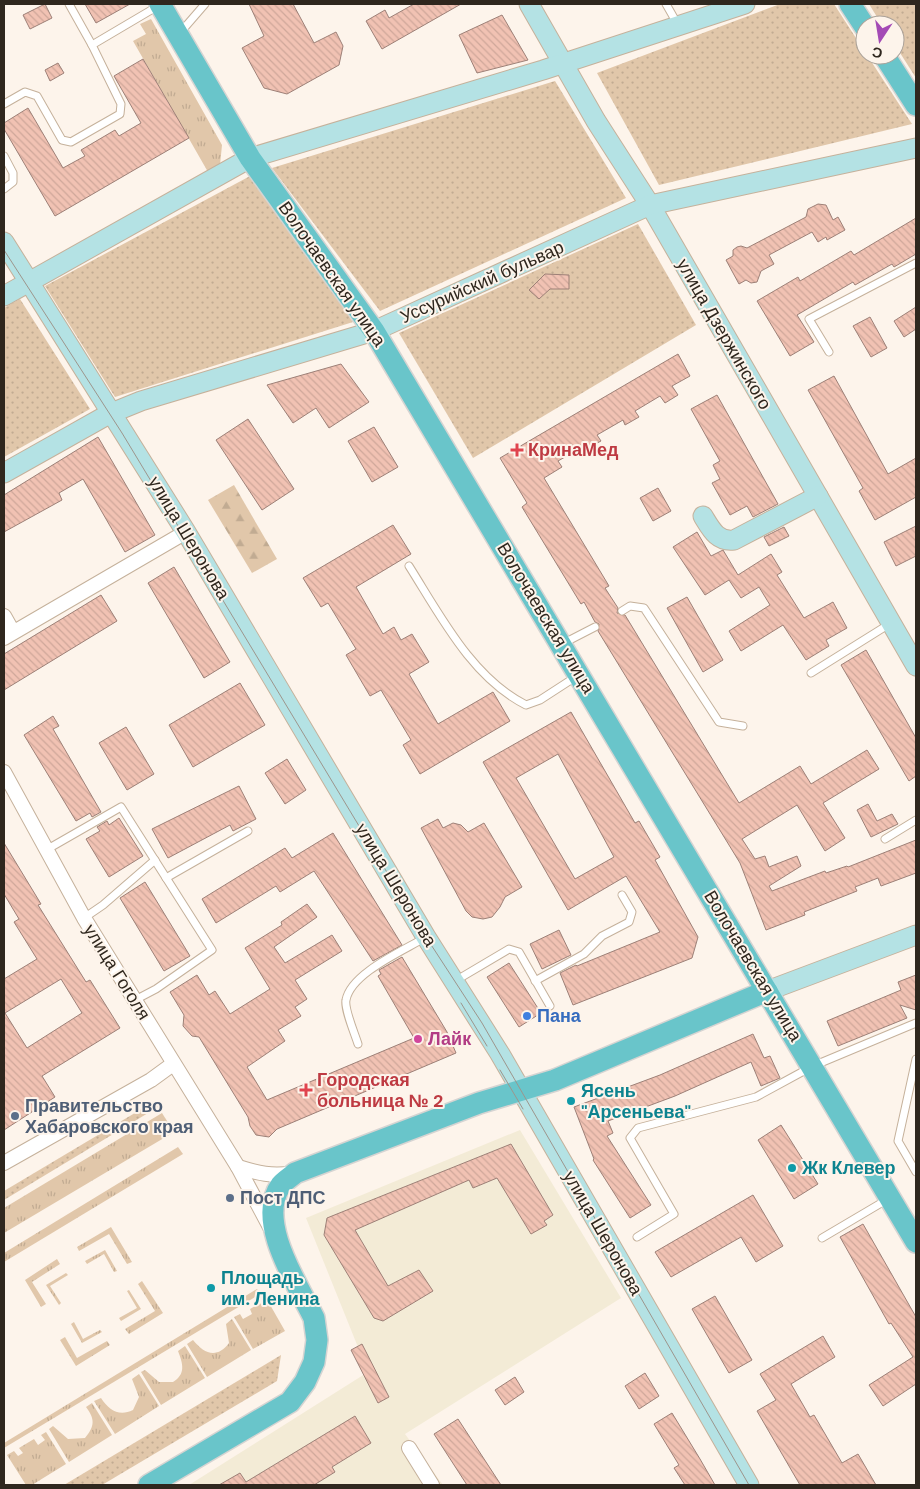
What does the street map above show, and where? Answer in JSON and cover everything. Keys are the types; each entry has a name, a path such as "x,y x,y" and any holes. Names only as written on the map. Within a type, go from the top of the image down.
{"main road":[{"name":"Волочаевская улица","path":"160,4 250,158 374,331 916,1241"},
{"path":"850,4 857,15"},
{"path":"890,65 916,105"},
{"path":"149,1485 290,1402 305,1382 314,1362 317,1330 314,1318 276,1238 272,1222 274,1206 280,1186 295,1173 480,1103 555,1080 768,991"}],"street":[{"name":"улица Дзержинского","path":"528,4 596,121 650,205 892,623 914,657"},
{"path":"4,296 29,285 250,158 563,63 745,4"},
{"name":"Уссурийский бульвар","path":"4,473 110,413 141,400 374,331 650,205 916,148"},
{"name":"улица Шеронова","path":"4,242 29,285 186,532 426,937 455,981 521,1091 749,1485"},
{"name":"улица Шеронова","path":"4,256 29,285"},
{"path":"703,516 718,537 724,540 734,540 818,496"},
{"path":"4,616 8,635 186,532"},
{"name":"улица Гоголя","path":"4,772 84,918 238,1167 276,1238"},
{"path":"768,991 916,935"},
{"path":"4,1163 151,1080 173,1064"},
{"path":"238,1167 259,1174 278,1176 295,1173"},
{"path":"409,1448 432,1485"}],"lane":[{"path":"4,104 25,92 37,96 62,140 71,142 120,114 121,104 69,4"},
{"path":"92,45 160,4"},
{"path":"179,34 205,4"},
{"path":"666,4 678,25"},
{"path":"4,156 13,173 12,182 4,189"},
{"path":"829,352 809,319 916,263"},
{"path":"409,566 469,658 512,698 526,705 540,700 579,674"},
{"path":"622,611 630,606 644,608 719,722 744,726"},
{"path":"811,673 892,623"},
{"path":"562,644 595,627"},
{"path":"46,850 120,807 212,950 156,989 135,1000"},
{"path":"885,840 916,820"},
{"path":"166,878 248,831"},
{"path":"84,918 103,905 155,860"},
{"path":"535,981 584,954 602,936 629,922 632,912 622,895"},
{"path":"358,1044 345,1002 352,985 366,973 426,937"},
{"path":"455,981 509,949 519,952 550,1006"},
{"path":"637,1237 674,1214 630,1138 638,1128 756,1097 813,1066 916,1023"},
{"path":"916,1058 898,1141 916,1172"},
{"path":"822,1238 890,1198"}],"shaded area":[{"path":"520,1130 621,1298 405,1434 443,1485 189,1485 368,1372 306,1218"}],"green space":[{"path":"780,4 834,4 855,37 855,65 874,65 912,124 659,185 597,73"},
{"path":"869,4 916,4 916,78 905,61 905,15 876,15"},
{"path":"151,19 222,145 220,165 208,172 133,41 146,34 140,24"},
{"path":"555,81 626,198 380,311 272,168"},
{"path":"252,175 353,322 115,397 45,286"},
{"path":"638,224 696,325 473,458 399,333"},
{"path":"20,299 90,409 4,457 4,308"},
{"path":"234,485 277,559 252,573 208,500"},
{"path":"155,1101 158,1107 4,1200 4,1191"},
{"path":"162,1113 174,1132 4,1233 4,1208"},
{"path":"178,1147 183,1154 4,1262 4,1253"},
{"path":"111,1227 132,1262 127,1264 109,1234 79,1251 77,1247"},
{"path":"105,1250 117,1271 114,1272 104,1254 87,1264 85,1261"},
{"path":"57,1259 60,1264 32,1282 46,1304 41,1307 25,1280"},
{"path":"66,1273 68,1275 50,1286 61,1303 59,1305 46,1285"},
{"path":"142,1281 163,1313 129,1334 125,1329 155,1311 138,1284"},
{"path":"257,1289 260,1294 4,1448 4,1443"},
{"path":"129,1290 141,1309 121,1321 119,1318 137,1308 127,1291"},
{"path":"260,1303 263,1307 269,1303 285,1331 253,1349 234,1317 240,1314 243,1319 252,1314 250,1309"},
{"path":"232,1319 251,1350 207,1377 187,1344 193,1340 206,1351 215,1353 220,1351 229,1343 226,1324"},
{"path":"74,1322 83,1339 100,1330 102,1332 82,1343 71,1324"},
{"path":"65,1337 77,1358 107,1341 110,1345 76,1366 60,1340"},
{"path":"185,1346 205,1378 161,1405 141,1372 145,1370 159,1382 173,1382 182,1372 178,1351"},
{"path":"281,1355 277,1381 102,1485 64,1485"},
{"path":"139,1374 159,1406 115,1434 94,1401 101,1398 111,1409 123,1413 133,1410 139,1397 132,1379"},
{"path":"92,1403 112,1435 69,1462 49,1429 53,1426 68,1439 85,1438 91,1430 93,1422 86,1407"},
{"path":"46,1432 66,1464 32,1485 26,1485 7,1455 14,1451 18,1456 23,1453 19,1448 34,1439 38,1445 45,1440 41,1435"}],"building":[{"path":"45,4 52,18 30,29 23,15"},
{"path":"85,4 130,4 96,23"},
{"path":"249,4 293,4 314,43 336,32 343,46 339,65 287,94 264,88 242,48 264,36"},
{"path":"414,4 461,4 382,49 366,21 385,10 389,18"},
{"path":"502,15 528,60 477,73 459,35"},
{"path":"143,59 189,138 55,216 4,129 4,123 28,108 63,168 85,156 81,150 115,130 119,136 141,123 114,76"},
{"path":"58,63 64,73 50,81 45,70"},
{"path":"818,204 826,205 833,220 838,217 845,230 827,240 826,237 818,242 812,232 769,255 774,264 761,271 757,282 751,283 746,280 739,284 726,260 733,256 733,250 741,246 747,248 806,217 808,209"},
{"path":"916,218 916,254 894,267 892,264 855,285 853,282 797,315 814,342 790,356 757,301 798,277 800,281 851,251 854,255"},
{"path":"545,274 569,275 569,289 550,289 539,299 529,290"},
{"path":"916,307 916,329 904,337 894,321"},
{"path":"870,317 887,348 871,357 853,326"},
{"path":"678,354 690,376 672,386 678,395 665,403 660,396 635,411 639,417 625,425 623,420 597,435 601,441 586,449 584,446 558,461 562,467 544,478 609,586 605,588 618,608 617,613 625,615 739,803 800,766 811,784 867,750 879,769 823,803 845,838 825,851 797,805 742,839 755,859 765,856 769,867 797,856 801,866 769,886 772,891 825,871 826,873 848,867 916,840 916,873 881,886 878,878 855,887 857,891 804,912 805,915 766,930 740,863 598,631 599,624 595,622 584,602 581,604 522,507 527,503 500,458"},
{"path":"341,364 369,402 329,428 316,408 293,423 267,385"},
{"path":"834,376 888,474 916,458 916,497 875,520 859,491 863,488 808,390"},
{"path":"717,395 778,504 753,517 747,506 730,515 712,483 720,479 713,465 720,461 691,409"},
{"path":"248,419 294,489 262,510 216,440"},
{"path":"374,427 398,467 372,482 348,441"},
{"path":"98,437 155,535 125,552 83,479 59,493 62,500 4,532 4,495"},
{"path":"658,488 671,511 653,521 640,498"},
{"path":"393,525 411,554 356,587 383,634 394,627 401,640 412,634 429,662 409,674 438,724 493,692 510,721 420,774 403,745 411,740 381,690 370,696 346,655 356,649 328,603 321,607 303,578"},
{"path":"916,526 916,556 896,566 884,542"},
{"path":"784,527 789,536 769,546 764,537"},
{"path":"697,532 711,556 723,550 738,575 771,554 782,572 777,575 804,618 833,602 847,628 826,640 829,646 806,660 783,625 741,651 729,631 770,605 759,587 741,598 729,580 705,595 673,547"},
{"path":"174,567 230,662 204,678 148,583"},
{"path":"101,595 117,621 4,690 4,654"},
{"path":"687,597 723,660 703,672 667,608"},
{"path":"866,650 916,738 916,776 909,781 841,665"},
{"path":"240,683 265,725 193,767 169,725"},
{"path":"571,712 635,823 639,821 660,857 655,860 698,937 692,958 573,1005 560,973 660,932 626,876 568,910 483,762","holes":["558,754 614,857 575,879 516,778"]},
{"path":"53,716 59,726 53,729 101,812 92,817 90,813 76,821 24,735"},
{"path":"126,727 154,774 127,790 99,743"},
{"path":"287,759 306,790 285,804 265,773"},
{"path":"239,786 256,819 233,831 230,825 168,858 152,829"},
{"path":"868,804 877,821 892,814 898,824 871,837 857,810"},
{"path":"119,818 143,856 109,877 86,839 100,831 97,827 107,821 109,825"},
{"path":"438,819 443,828 453,823 461,825 468,832 484,823 522,887 505,897 492,917 483,919 472,917 466,911 421,828"},
{"path":"333,833 402,945 373,961 314,871 280,892 276,886 216,923 202,899 285,848 292,858"},
{"path":"4,843 41,904 38,905 86,982 90,980 120,1028 42,1076 55,1097 4,1130 4,979 37,959 14,922 19,919 4,894","holes":["61,979 82,1013 27,1048 5,1013"]},
{"path":"145,882 190,956 164,971 120,898"},
{"path":"307,904 317,917 274,947 285,963 332,935 342,951 295,980 307,999 295,1007 301,1016 278,1030 285,1041 247,1067 267,1100 414,1038 378,976 381,974 379,970 402,957 447,1032 456,1053 277,1129 269,1137 256,1135 250,1126 248,1117 199,1037 192,1036 183,1026 184,1015 170,992 197,975 209,995 215,991 230,1014 270,989 245,948 282,925 281,922"},
{"path":"559,930 571,955 542,969 530,944"},
{"path":"509,963 541,1013 519,1027 487,977"},
{"path":"916,975 916,1010 900,1005 907,1018 838,1046 827,1021 901,990 898,982"},
{"path":"753,1034 764,1058 770,1056 780,1078 761,1086 751,1062 675,1096 608,1121 613,1133 607,1136 651,1205 630,1218 593,1160 574,1107 660,1075"},
{"name":"Жк Клевер","path":"781,1125 818,1184 794,1199 758,1140"},
{"path":"511,1144 553,1215 544,1221 547,1225 531,1234 497,1178 473,1188 469,1180 355,1230 388,1286 419,1270 433,1291 383,1321 374,1318 324,1235 327,1218"},
{"path":"753,1195 783,1246 756,1262 741,1237 671,1277 655,1252"},
{"path":"863,1224 916,1317 916,1384 883,1406 869,1385 913,1357 891,1323 889,1324 840,1237"},
{"path":"715,1296 752,1360 729,1373 692,1309"},
{"path":"823,1336 835,1357 791,1384 810,1417 814,1415 842,1463 858,1454 876,1485 800,1485 757,1411 776,1400 760,1374"},
{"path":"362,1344 389,1397 378,1403 351,1350"},
{"path":"645,1373 659,1396 639,1409 625,1386"},
{"path":"515,1377 524,1392 505,1405 495,1390"},
{"path":"672,1413 715,1485 685,1485 674,1468 679,1465 654,1424"},
{"path":"355,1416 371,1443 332,1467 335,1472 314,1485 219,1485 240,1473 246,1482"},
{"path":"458,1419 501,1485 467,1485 434,1434"}],"tram line":[{"path":"4,250 122,433 426,937 482,1023 749,1485"},
{"path":"461,1003 487,1046"},
{"path":"500,1070 523,1109"}],"place":[{"name":"КринаМед","path":"517,450"},
{"name":"Пана","path":"527,1016"},
{"name":"Лайк","path":"418,1039"},
{"name":"Городская больница № 2","path":"306,1090"},
{"name":"Ясень \"Арсеньева\"","path":"571,1101"},
{"name":"Правительство Хабаровского края","path":"15,1116"},
{"name":"Жк Клевер","path":"792,1168"},
{"name":"Пост ДПС","path":"230,1198"},
{"name":"Площадь им. Ленина","path":"211,1288"}]}
